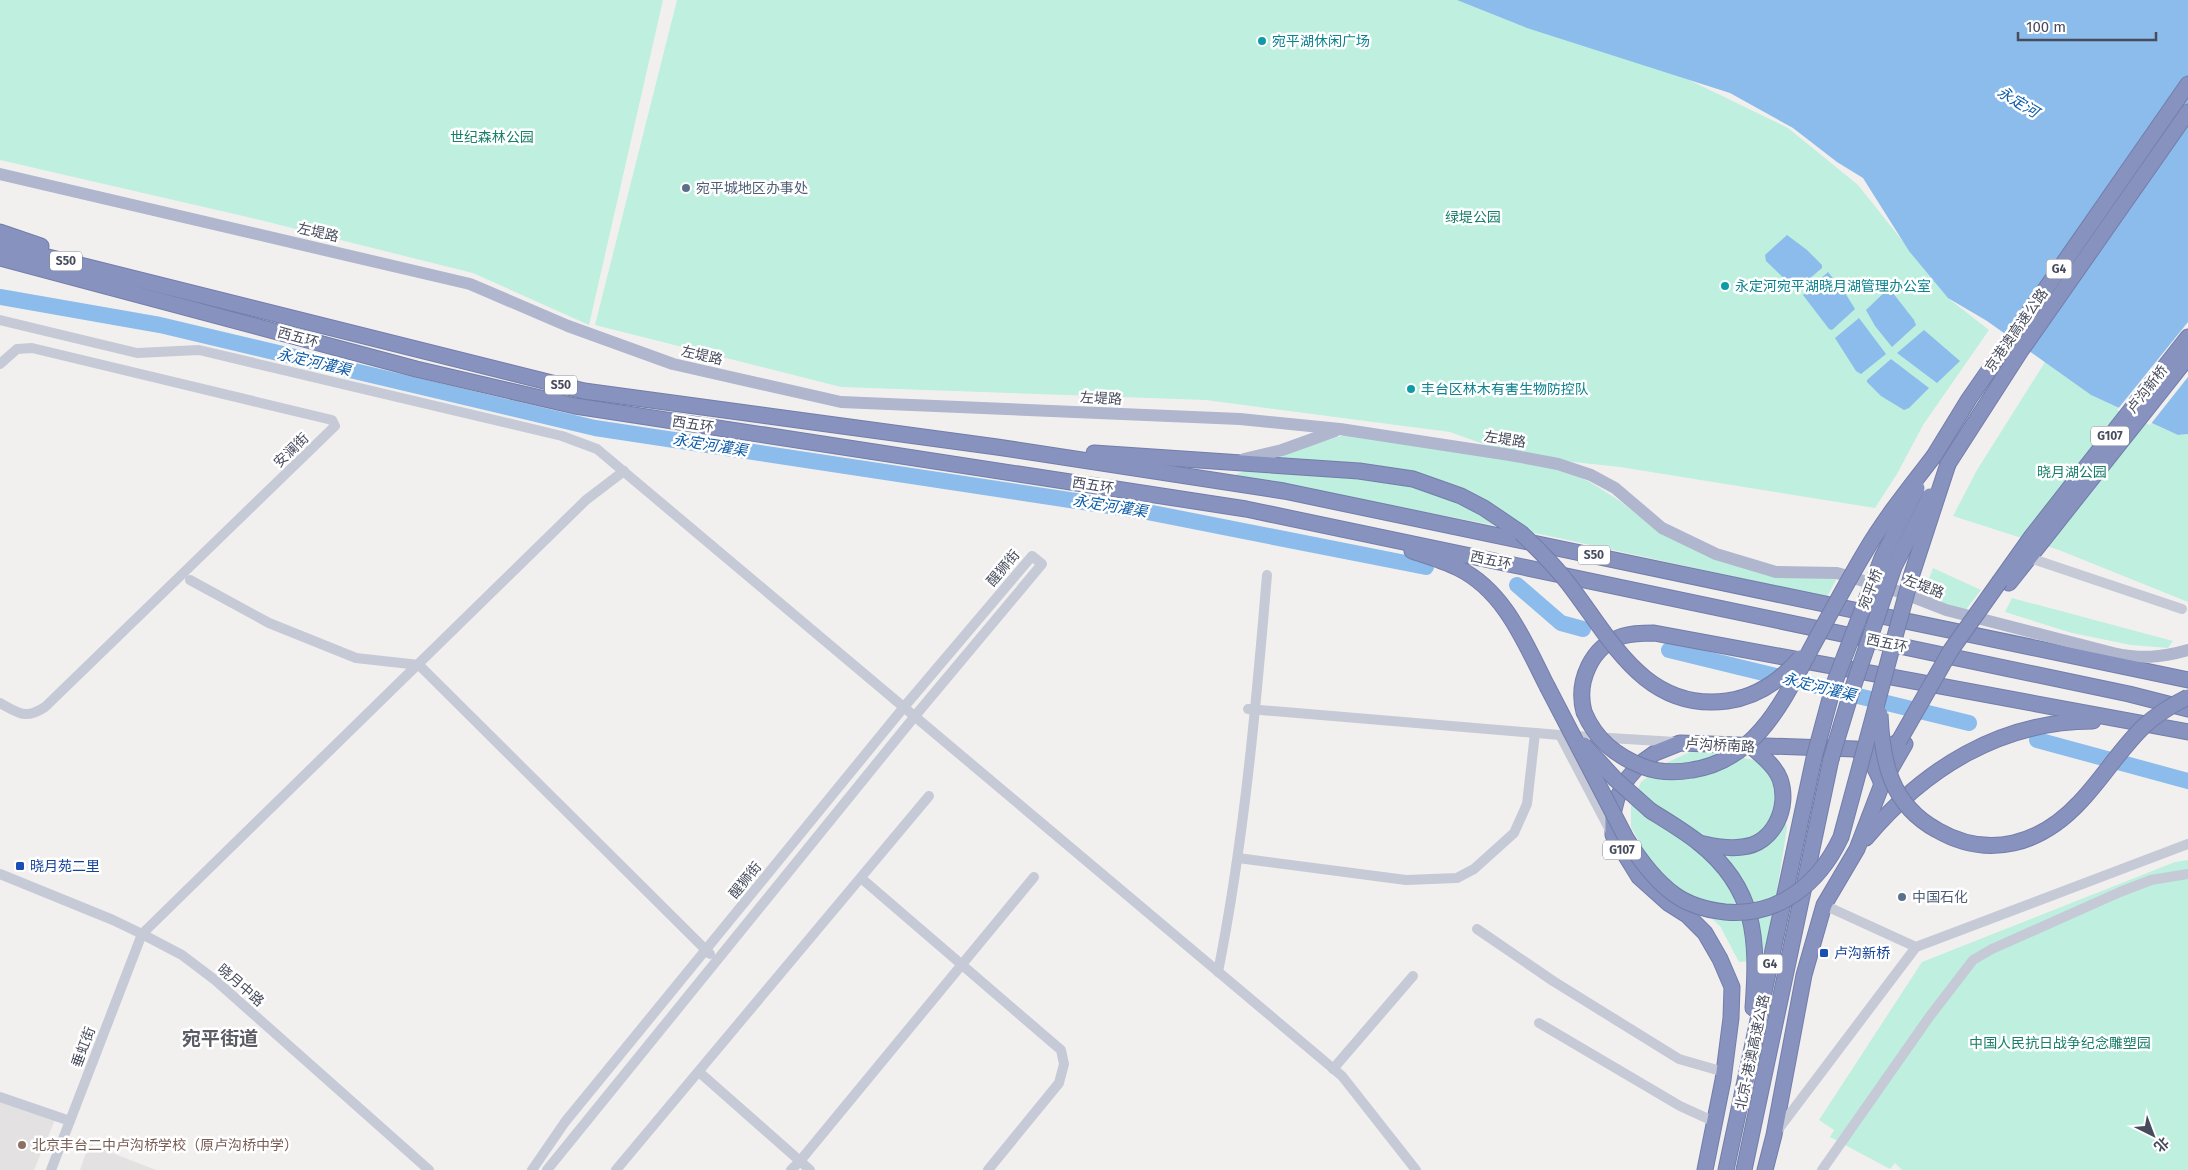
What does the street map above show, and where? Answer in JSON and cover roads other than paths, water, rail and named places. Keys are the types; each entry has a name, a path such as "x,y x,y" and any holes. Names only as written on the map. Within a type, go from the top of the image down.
{"highway":[{"name":"京港澳高速公路","path":"1934,456 1969,399 2188,84"},
{"name":"京港澳高速公路","path":"1948,464 2020,352 2188,112"},
{"path":"0,232 133,277"},
{"name":"S50","path":"0,245 133,277"},
{"name":"西五环","path":"0,258 416,368 575,406 1246,509 2119,692 2188,709"},
{"name":"西五环","path":"133,277 584,391 997,447 1284,491 2188,680"},
{"name":"卢沟新桥","path":"2037,539 2188,337"},
{"name":"卢沟新桥","path":"2037,539 2188,356"},
{"path":"997,447 1359,471 1413,479 1461,496 1484,508 1521,533 1563,577 1625,660 1654,684 1683,698 1698,702 1738,700 1758,692 1778,680 1796,663 1817,637"},
{"path":"1934,456 1898,502 1866,550 1817,637 1770,721 1741,750 1720,763 1683,772 1653,770 1635,763 1610,749 1596,735 1584,712 1581,700 1584,675 1598,652 1608,643 1623,636 1654,633 2128,721 2188,732"},
{"name":"宛平桥","path":"1814,758 1834,684 1882,558 1934,456"},
{"path":"1366,533 1458,568 1477,580 1495,598 1514,622 1547,686 1563,730 1639,859 1656,879 1676,896 1698,907 1715,911 1746,912 1763,909 1793,896 1821,871 1833,855 1848,814 1911,577 1948,464"},
{"name":"宛平桥","path":"1831,760 1852,690 1894,567 1948,464"},
{"name":"G107","path":"1766,1163 1774,1135 1804,975 1824,904 1857,849 1882,784 1951,650 2037,539"},
{"path":"1879,699 1881,740 1886,766 1899,795 1921,819 1944,835 1957,840 1988,846 2020,842 2052,826 2080,802 2115,758 2144,726 2160,713 2188,697"},
{"path":"1857,849 1883,818 1917,786 1950,762 1977,748 2009,735 2044,725 2080,721 2128,721"},
{"path":"1563,730 1651,811 1699,843 1730,875 1748,906 1756,947 1756,973 1749,1065"},
{"name":"卢沟桥南路","path":"1613,835 1613,814 1617,798 1628,778 1641,763 1655,752 1680,743 1752,747 1855,749 1874,752 1902,742"},
{"path":"1699,843 1726,848 1744,847 1758,841 1771,830 1780,817 1784,804 1779,777 1769,763 1752,747"},
{"path":"1855,749 1866,755 1873,763 1882,784"},
{"name":"北京-港澳高速公路","path":"1724,1170 1749,1065 1814,758"},
{"name":"北京-港澳高速公路","path":"1744,1170 1831,760"},
{"name":"G107","path":"1613,835 1639,877 1668,903 1687,915 1705,933 1720,959 1732,987 1731,1018 1724,1072 1705,1170"},
{"path":"1714,1124 1724,1170"},
{"path":"1758,1170 1766,1163"}],"main road":[{"name":"左堤路","path":"0,174 470,284 568,326 673,364 841,402 1240,419 1340,430 1558,464 1591,475 1615,488 1662,528 1688,542 1716,554 1776,572 1837,573 1900,592 1946,610 2129,656 2160,657 2187,649"},
{"path":"1232,462 1282,450 1340,430"}],"street":[{"path":"0,320 137,352 200,350 562,436 597,449 1342,1076 1416,1170"},
{"name":"安澜街","path":"0,364 18,349 32,348 325,418 332,420 335,426 45,707 36,713 23,715 0,703"},
{"path":"142,934 586,500 624,471"},
{"name":"醒狮街","path":"532,1170 565,1122 904,707 1032,556 1042,564 915,716 547,1170"},
{"path":"2024,556 2186,612"},
{"path":"1218,972 1232,905 1238,858 1267,574"},
{"path":"190,580 269,623 356,658 419,665 716,960"},
{"path":"1252,709 1534,733 1563,730 1680,743"},
{"path":"1563,730 1613,835"},
{"path":"1238,858 1406,880 1457,878 1474,869 1514,833 1527,804 1534,733"},
{"path":"616,1170 929,796"},
{"path":"1774,1135 1916,947 2188,844"},
{"name":"晓月中路","path":"0,874 113,920 182,955 215,980 429,1170"},
{"path":"1822,1170 1930,1016 1974,960 1992,949 2120,892 2151,880 2188,874"},
{"path":"791,1170 1034,877"},
{"path":"861,878 1061,1050 1064,1064 1059,1083 988,1170"},
{"path":"1824,904 1916,947"},
{"path":"1477,929 1553,981 1679,1059 1724,1072"},
{"name":"垂虹街","path":"51,1170 142,934"},
{"path":"1333,1069 1413,976"},
{"path":"1539,1023 1714,1124"},
{"path":"699,1072 810,1170"},
{"path":"0,1097 70,1121"}],"water":[{"name":"永定河","path":"1457,0 2188,0 2188,434 2178,435 2091,395 1987,321 1948,298 1909,251 1863,178 1837,162 1793,128 1730,93 1527,28"},
{"path":"1787,235 1807,250 1822,265 1822,268 1796,290 1766,261 1765,255"},
{"path":"1828,272 1855,309 1832,330 1829,329 1803,295"},
{"path":"1889,288 1916,325 1892,347 1875,326 1866,310"},
{"path":"1859,318 1886,354 1861,374 1856,371 1835,338"},
{"path":"1924,330 1960,361 1937,383 1897,353"},
{"path":"1891,359 1929,388 1909,408 1904,410 1881,396 1867,382"}],"waterway":[{"name":"永定河灌渠","path":"0,297 160,325 595,428 1142,511 1426,567"},
{"name":"永定河灌渠","path":"1517,585 1561,623 1583,629"},
{"name":"永定河灌渠","path":"1669,650 1969,723"},
{"name":"永定河灌渠","path":"2037,740 2188,781"}],"place":[{"name":"宛平湖休闲广场","path":"1262,41"},
{"name":"宛平城地区办事处","path":"686,188"},
{"name":"永定河宛平湖晓月湖管理办公室","path":"1725,286"},
{"name":"丰台区林木有害生物防控队","path":"1411,389"},
{"name":"晓月苑二里","path":"20,866"},
{"name":"中国石化","path":"1902,897"},
{"name":"卢沟新桥","path":"1824,953"},
{"name":"北京丰台二中卢沟桥学校（原卢沟桥中学）","path":"22,1145"}],"district":[{"name":"宛平街道","path":"220,1038"}],"park label":[{"name":"世纪森林公园","path":"492,137"},
{"name":"绿堤公园","path":"1473,217"},
{"name":"晓月湖公园","path":"2072,472"},
{"name":"中国人民抗日战争纪念雕塑园","path":"2060,1043"}]}
